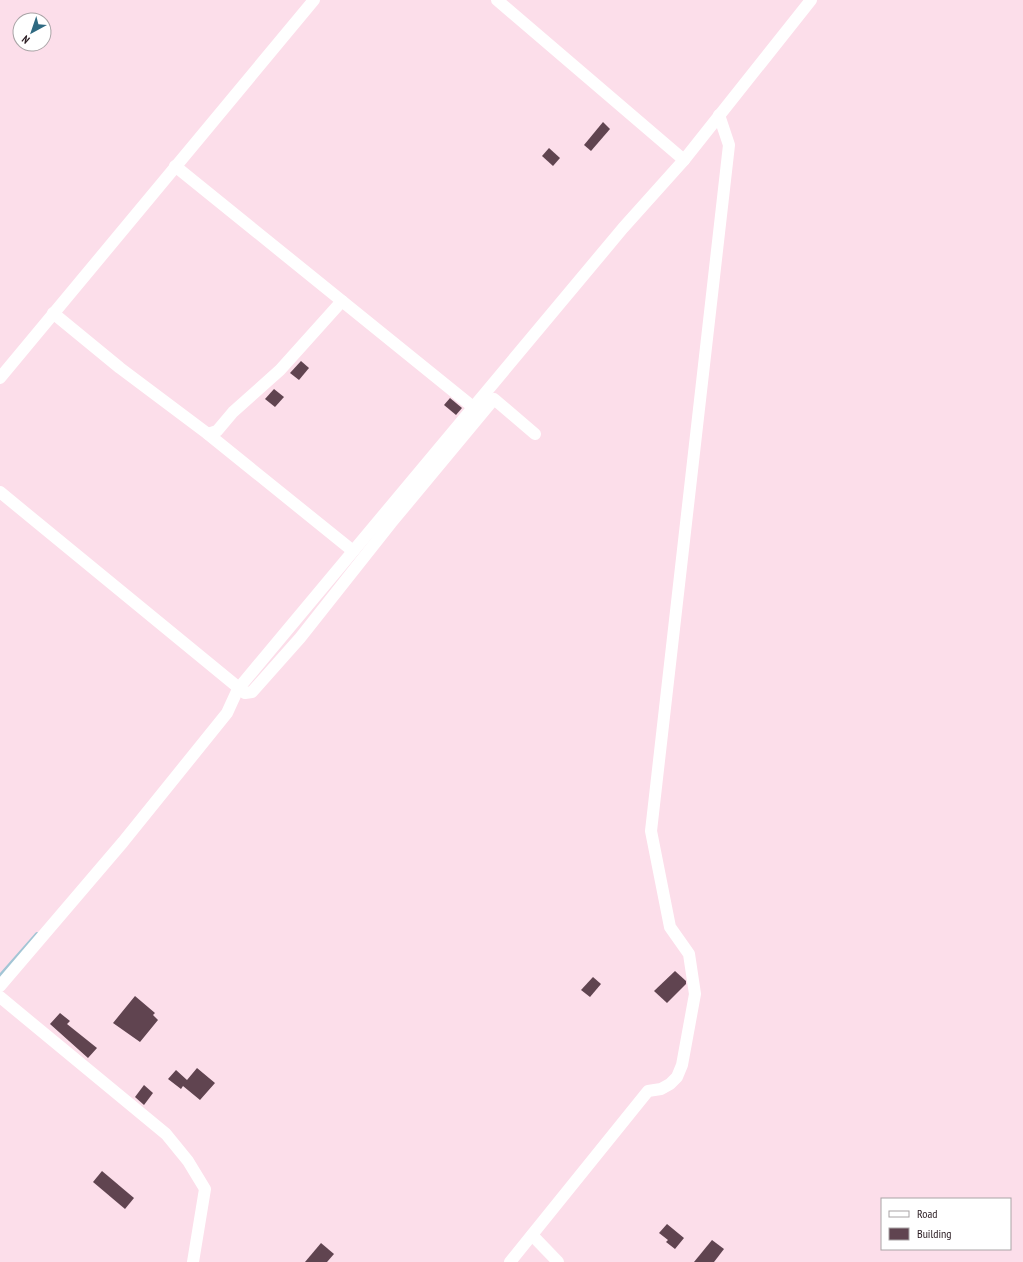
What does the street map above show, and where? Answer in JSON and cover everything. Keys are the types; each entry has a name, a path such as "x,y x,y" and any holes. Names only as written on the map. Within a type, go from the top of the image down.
{"street":[{"path":"0,378 314,0"},
{"path":"497,0 684,160"},
{"path":"0,986 123,842 227,713 238,689 623,228 684,160 811,0"},
{"path":"510,1262 648,1091 662,1089 677,1077 682,1065 695,994 689,954 670,927 651,831 729,145 720,115"},
{"path":"175,166 473,407"},
{"path":"208,434 216,431 233,412 280,370 342,301"},
{"path":"53,313 120,368 208,434 353,551"},
{"path":"0,492 238,689 245,693 252,692 300,638 391,523 494,400 535,434"},
{"path":"0,997 166,1134 188,1161 206,1189 194,1262"},
{"path":"532,1235 558,1262"}],"building":[{"path":"603,122 610,129 591,151 584,145"},
{"path":"549,148 560,158 553,166 542,156"},
{"path":"301,361 309,368 299,380 290,373"},
{"path":"274,389 284,397 275,407 265,399"},
{"path":"450,398 462,408 456,415 444,405"},
{"path":"675,971 686,981 686,984 667,1003 654,991"},
{"path":"593,977 601,984 590,997 581,990"},
{"path":"135,996 155,1013 153,1015 158,1020 140,1042 113,1023"},
{"path":"60,1013 70,1021 67,1024 97,1048 88,1058 50,1024"},
{"path":"197,1068 215,1083 200,1100 183,1086 181,1089 168,1079 176,1070 187,1080"},
{"path":"144,1085 153,1093 144,1105 135,1097"},
{"path":"102,1171 134,1198 125,1209 93,1182"},
{"path":"667,1224 684,1238 675,1249 666,1242 668,1240 659,1233"},
{"path":"712,1240 724,1249 714,1262 694,1262"},
{"path":"321,1243 334,1254 327,1262 305,1262"}],"waterway":[{"path":"0,976 37,934"}]}
